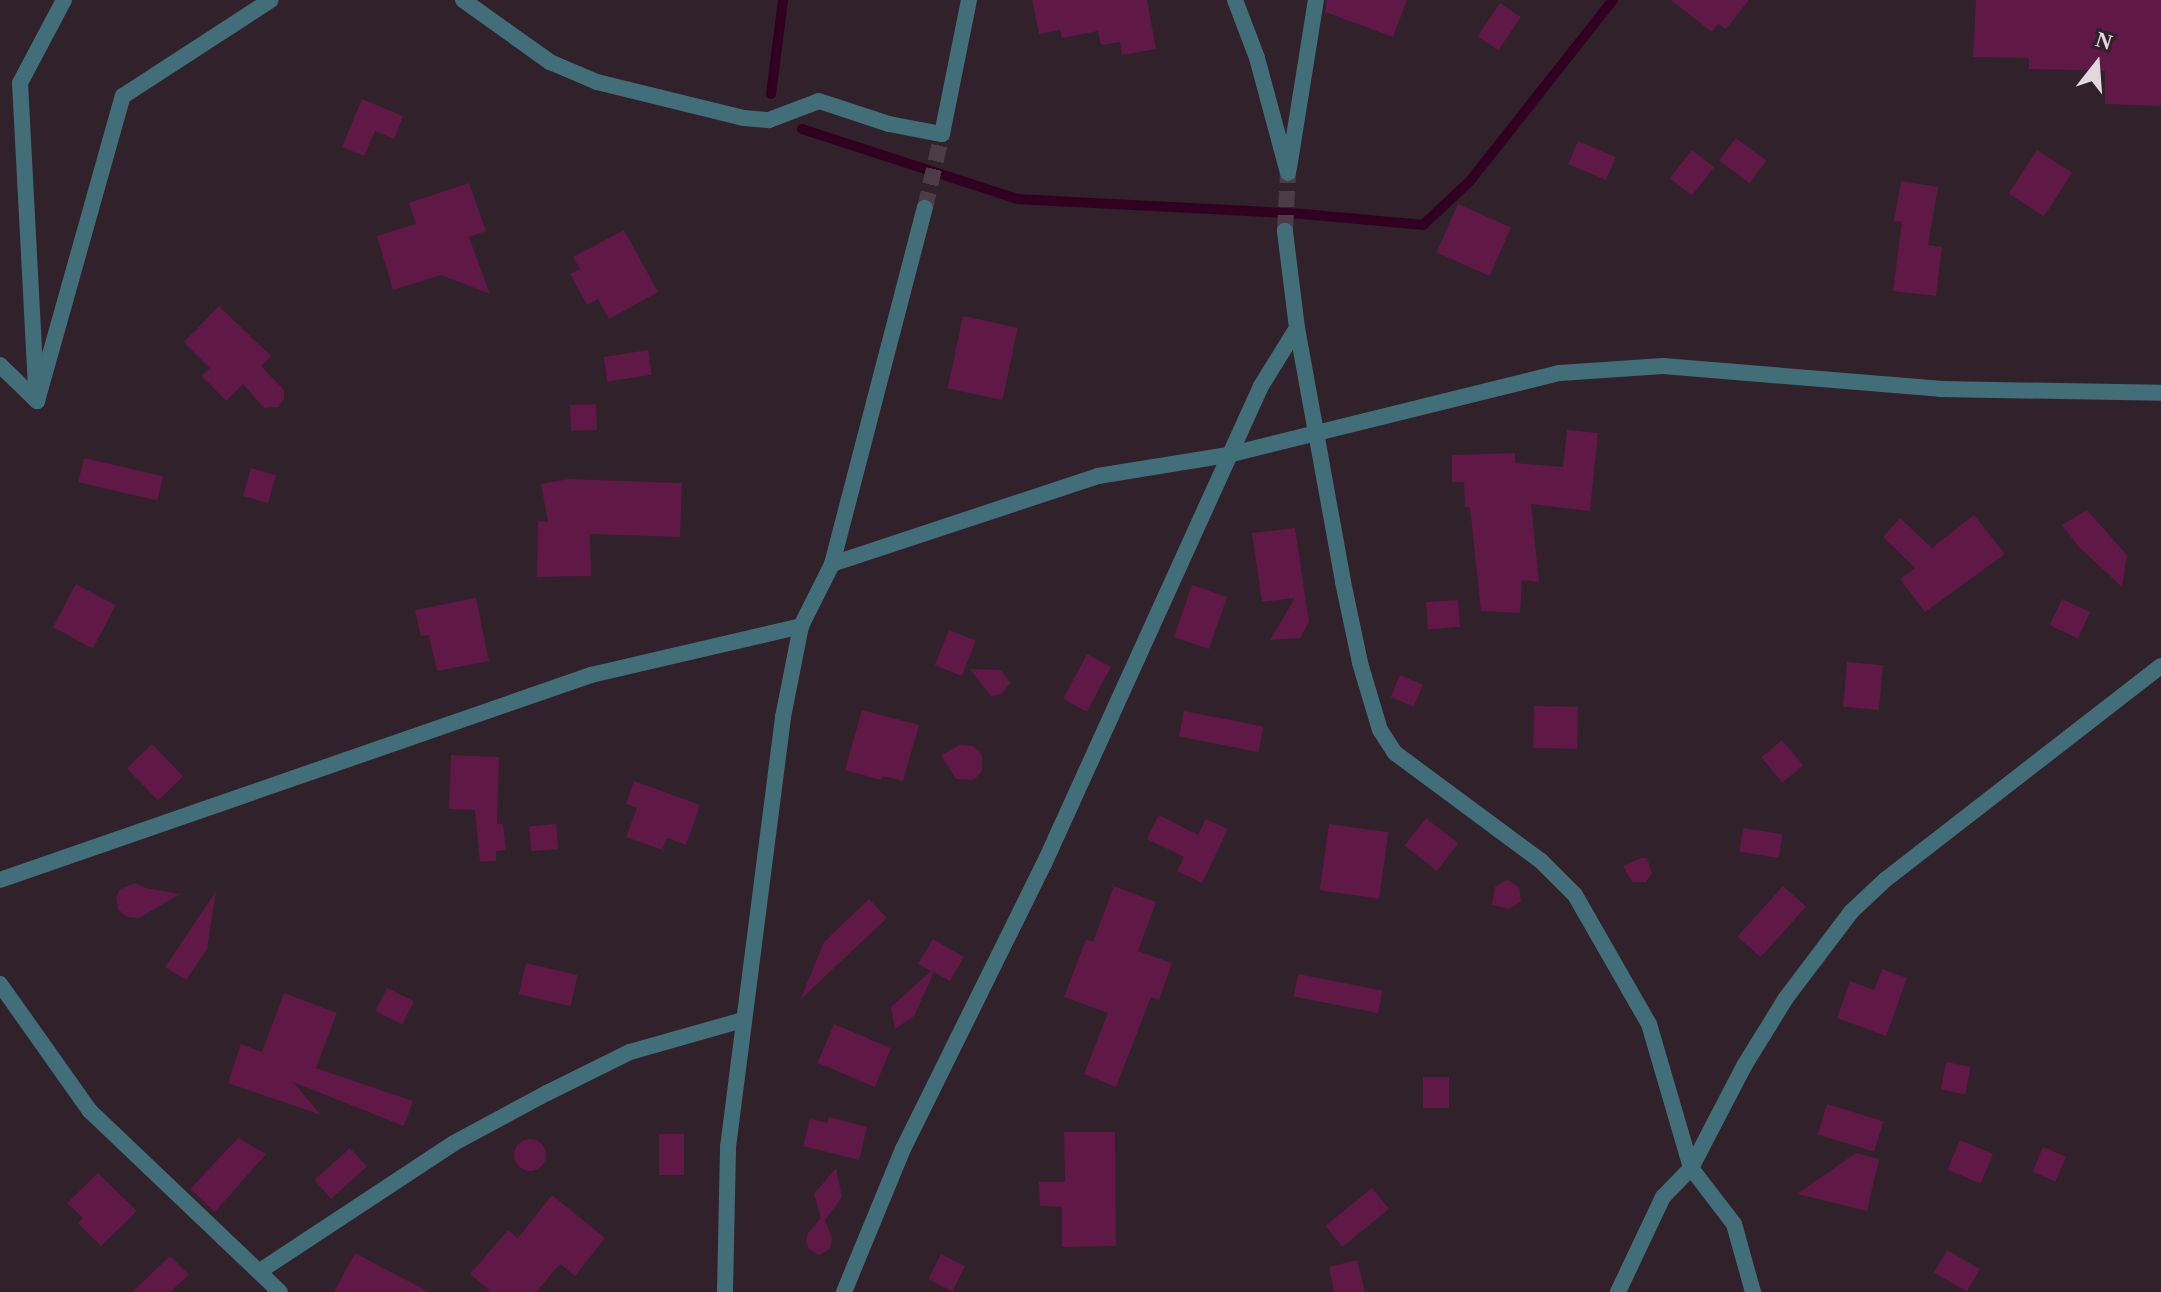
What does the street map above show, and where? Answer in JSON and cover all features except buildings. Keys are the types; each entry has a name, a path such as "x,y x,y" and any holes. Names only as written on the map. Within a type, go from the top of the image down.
{"street":[{"path":"37,401 20,83 64,0"},
{"path":"37,401 123,96 271,0"},
{"path":"463,0 550,62 597,82 744,118 769,120 819,101 889,124 942,134 969,0"},
{"path":"1235,0 1257,58 1288,173 1316,0"},
{"path":"725,1292 728,1147 783,717 801,626 832,564 925,208"},
{"path":"1285,231 1315,435 1360,663 1380,730 1395,753 1541,861 1575,895 1649,1024 1691,1168 1734,1224 1753,1292"},
{"path":"844,1292 903,1149 1044,864 1228,455 1261,386 1297,328"},
{"path":"0,365 37,401"},
{"path":"832,564 1098,476 1228,455 1560,373 1663,366 1940,389 2161,393"},
{"path":"0,880 591,675 801,626"},
{"path":"1618,1292 1663,1197 1691,1168 1744,1066 1786,998 1851,912 1885,880 2161,666"},
{"path":"0,984 90,1111 209,1228 280,1292"},
{"path":"260,1271 454,1143 547,1093 630,1052 743,1020"}],"waterway":[{"path":"771,94 783,0"},
{"path":"802,129 1017,199 1303,214 1423,225 1470,181 1613,0"}],"tunnel":[{"path":"925,208 942,134"},
{"path":"1285,231 1288,173"}]}
